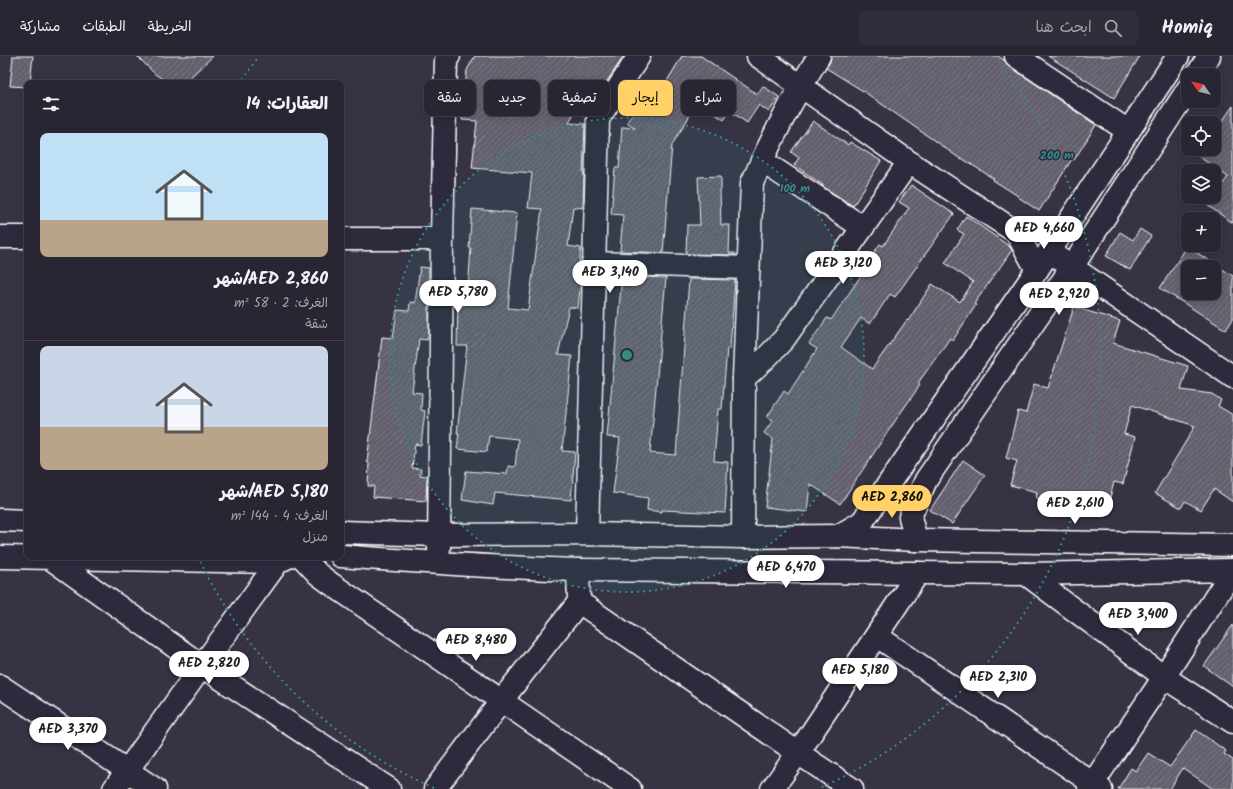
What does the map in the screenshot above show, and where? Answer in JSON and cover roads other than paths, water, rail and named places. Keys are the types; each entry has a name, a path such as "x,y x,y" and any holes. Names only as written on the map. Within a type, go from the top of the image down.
{"street":[{"path":"439,564 438,535 442,239 446,60 449,56"},
{"path":"587,534 598,119 639,56"},
{"path":"758,56 909,162 1016,232 1037,270"},
{"path":"743,537 744,378 752,183 800,86 819,56"},
{"path":"1016,56 1128,132"},
{"path":"838,536 862,522 1037,270 1178,56"},
{"path":"1202,68 1210,56"},
{"path":"916,540 910,516 926,480 1072,267 1181,100"},
{"path":"762,161 862,227"},
{"path":"744,378 784,339 909,162"},
{"path":"1072,216 1059,259 1233,377"},
{"path":"0,237 24,237"},
{"path":"344,238 442,239"},
{"path":"594,263 748,268"},
{"path":"886,486 893,499 900,504 919,497"},
{"path":"0,520 24,521"},
{"path":"344,532 438,535 587,534 743,537 838,536 916,540 1233,545"},
{"path":"344,556 439,564 578,570 1026,574 1233,570"},
{"path":"0,558 24,558"},
{"path":"53,560 202,666 389,789"},
{"path":"114,789 202,666 282,560"},
{"path":"305,560 318,574 630,789"},
{"path":"435,789 502,700 579,602 578,570"},
{"path":"877,636 1094,787 1233,570"},
{"path":"772,789 798,753 918,573"},
{"path":"1026,574 1164,677 1233,722"},
{"path":"579,602 852,789"},
{"path":"0,686 155,789"}]}
